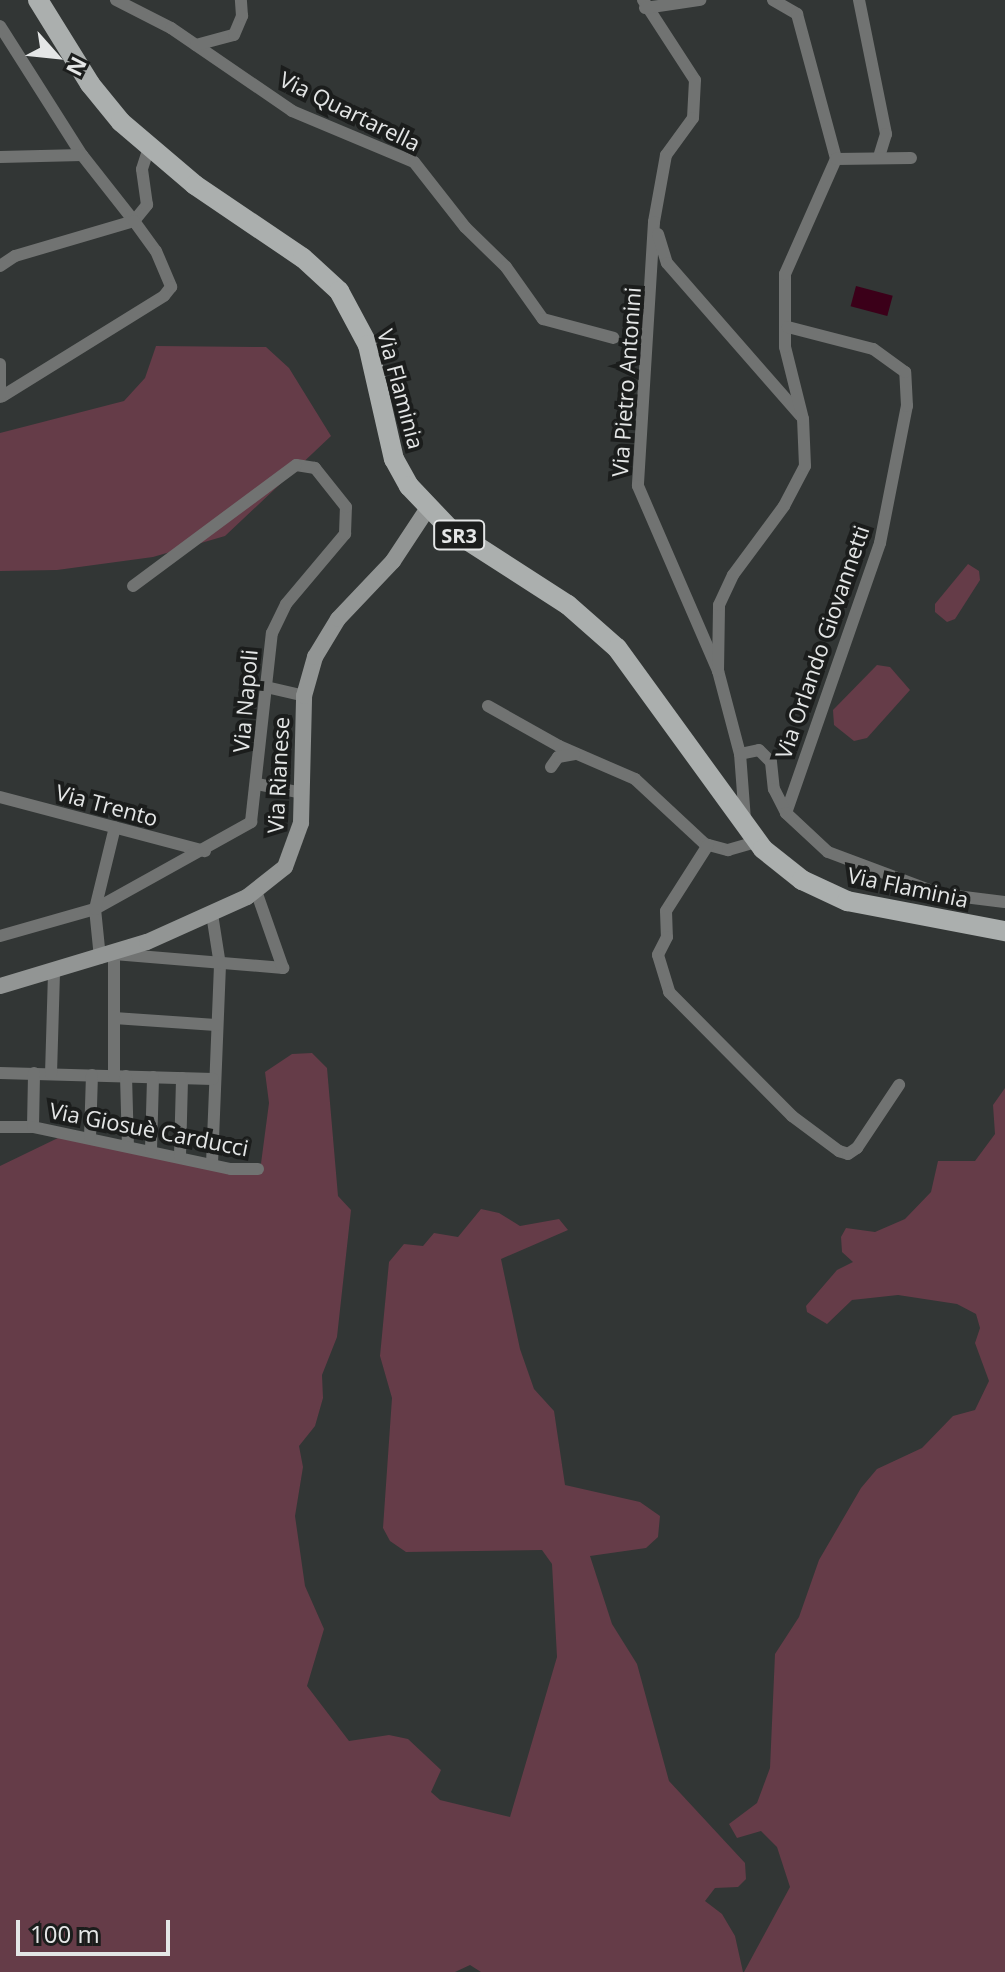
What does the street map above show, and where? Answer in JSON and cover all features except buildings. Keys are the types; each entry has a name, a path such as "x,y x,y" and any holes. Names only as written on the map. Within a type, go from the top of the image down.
{"main road":[{"name":"Via Flaminia","path":"38,0 100,99 149,147 204,191 303,258 339,291 368,345 396,464 428,508 609,640 751,837 802,880 847,901 1005,931"},
{"name":"Via Rianese","path":"0,986 107,956 212,914 256,891 291,858 303,793 304,696 328,632 393,561 428,508"}],"street":[{"name":"Via Quartarella","path":"116,0 196,45 292,111 414,162 465,227 506,267 540,316 555,325 614,338"},
{"path":"196,45 234,35 242,16 241,0"},
{"path":"644,4 700,0"},
{"path":"773,0 797,14 836,159 880,154 911,158"},
{"path":"859,0 886,134 880,154"},
{"name":"Via Pietro Antonini","path":"644,4 695,80 693,118 666,155 654,222 638,486 718,671 740,754 751,837"},
{"path":"0,26 82,155 156,251 170,289 2,396 0,364"},
{"path":"0,266 20,255 134,221 147,205 142,169 149,147"},
{"path":"0,157 82,155"},
{"name":"Via Pietro Antonini","path":"718,671 716,624 729,581 784,506 805,466 803,419 785,347 788,327 785,274 836,159"},
{"name":"Via Pietro Antonini","path":"654,222 667,263 803,419"},
{"name":"Via Orlando Giovannetti","path":"786,813 880,543 907,406 905,372 873,349 788,327"},
{"name":"Via Napoli","path":"0,936 95,909 250,824 257,784 269,649 279,617 348,527 344,504 315,468 300,464 274,479 133,586"},
{"path":"266,687 304,696"},
{"path":"488,706 643,784 708,845 728,850 751,837"},
{"path":"740,754 759,750 769,757 775,793 786,813 812,840 862,868 940,894 1005,902"},
{"path":"551,767 558,757 579,754"},
{"path":"257,784 303,793"},
{"name":"Via Trento","path":"0,797 205,851"},
{"path":"115,827 95,909 107,956 128,1146"},
{"path":"708,845 666,911 667,937 658,955 669,992 792,1116 839,1151 848,1154 857,1148 899,1085"},
{"path":"107,956 283,968 256,891"},
{"path":"212,914 220,965 212,1163"},
{"path":"51,1074 54,972"},
{"path":"114,1018 216,1025"},
{"path":"0,1073 213,1079"},
{"path":"33,1127 34,1073"},
{"path":"90,1138 92,1075"},
{"path":"151,1150 153,1077"},
{"path":"180,1156 182,1078"},
{"name":"Via Giosuè Carducci","path":"0,1127 33,1127 212,1163 258,1169"}],"shaded area":[{"path":"856,286 893,296 887,316 851,306"},
{"path":"156,346 266,347 289,368 331,436 225,536 153,557 57,570 0,571 0,433 124,401 145,378"},
{"path":"968,564 979,571 980,580 955,619 947,622 935,612 935,604"},
{"path":"877,665 890,667 910,690 867,738 854,741 834,725 833,710"},
{"path":"312,1053 327,1068 338,1196 351,1210 337,1337 322,1375 323,1398 315,1426 299,1446 303,1467 295,1516 305,1586 324,1629 307,1686 349,1741 389,1735 408,1739 441,1770 431,1792 440,1800 510,1817 557,1657 552,1564 542,1550 406,1552 390,1541 383,1528 392,1398 380,1356 389,1262 404,1244 423,1246 434,1233 458,1237 481,1209 499,1213 520,1226 559,1219 568,1230 501,1259 520,1349 534,1389 554,1411 565,1485 640,1502 660,1516 658,1537 646,1548 590,1556 612,1624 637,1664 669,1781 745,1863 746,1879 738,1887 715,1888 705,1901 722,1914 735,1936 743,1972 481,1972 470,1965 455,1972 0,1972 0,1166 60,1137 260,1171 269,1103 265,1072 292,1054"},
{"path":"1005,1088 1005,1972 744,1972 790,1887 777,1847 761,1831 737,1838 729,1824 757,1803 770,1768 775,1654 799,1617 819,1560 861,1488 877,1469 922,1448 953,1416 975,1410 989,1381 975,1343 980,1328 976,1314 957,1304 898,1295 852,1300 827,1324 807,1312 806,1306 837,1270 853,1262 842,1252 841,1237 846,1228 875,1232 905,1219 931,1192 938,1161 975,1161 995,1134 993,1105"}]}
